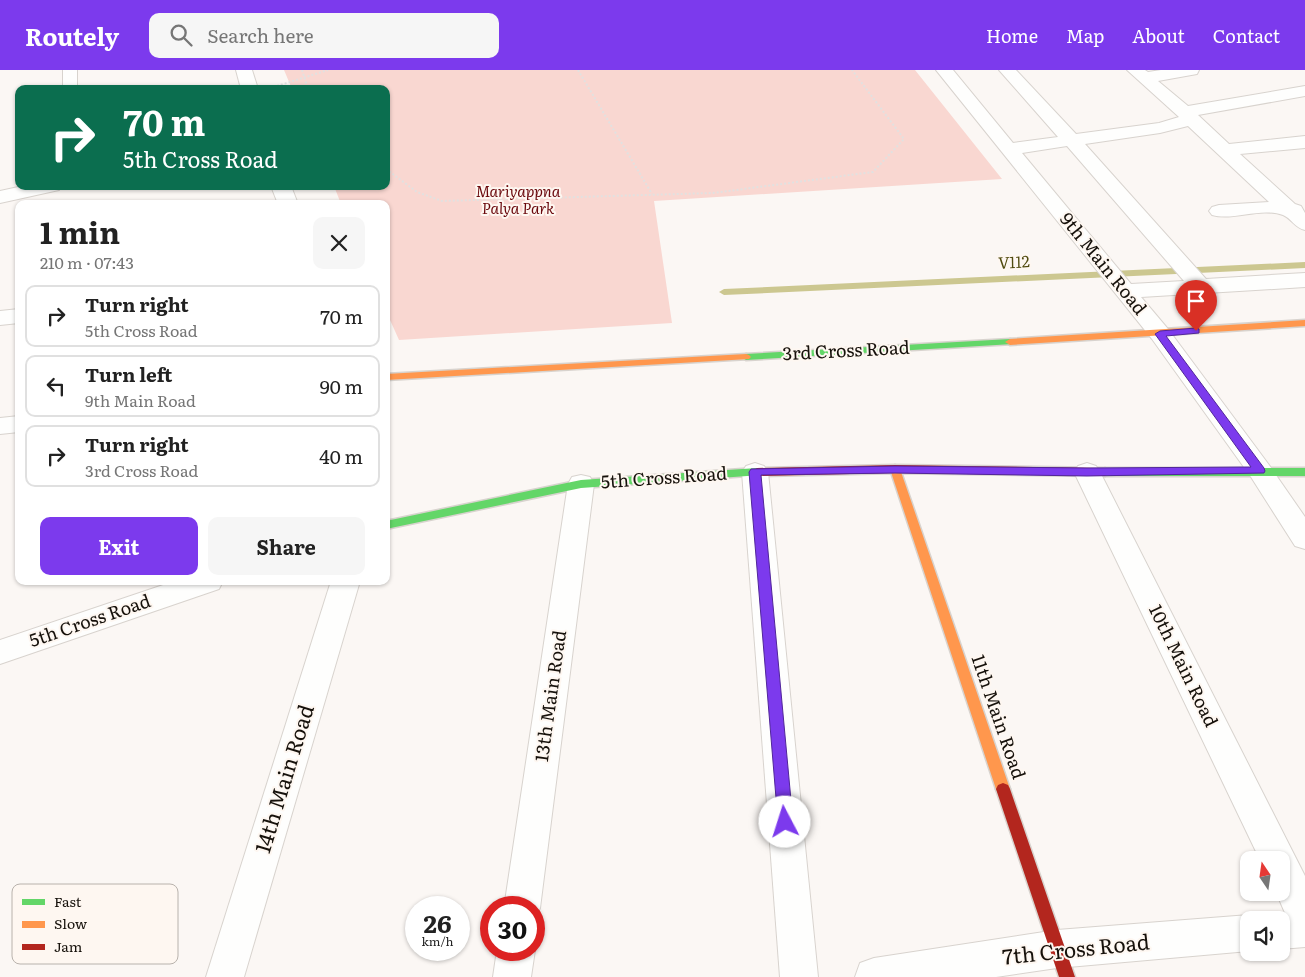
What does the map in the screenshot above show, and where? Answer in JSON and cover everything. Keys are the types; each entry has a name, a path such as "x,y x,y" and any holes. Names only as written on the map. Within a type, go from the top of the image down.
{"street":[{"path":"244,70 249,85"},
{"name":"9th Main Road","path":"944,70 1160,334 1260,471 1305,539"},
{"path":"1007,70 1072,140 1197,282"},
{"path":"1140,74 1191,70"},
{"path":"1140,74 1225,150 1298,210 1305,224"},
{"path":"1008,149 1160,128 1188,116 1305,91"},
{"path":"1225,150 1305,142"},
{"path":"0,197 33,190"},
{"path":"1219,211 1262,206 1298,210"},
{"path":"1115,280 1197,282 1305,280"},
{"path":"0,318 15,316"},
{"name":"3rd Cross Road","path":"390,377 1160,334 1305,323"},
{"path":"0,426 15,424"},
{"name":"5th Cross Road","path":"390,524 581,484 755,472 895,469 1087,472 1305,472"},
{"name":"11th Main Road","path":"895,469 1062,963"},
{"path":"755,472 799,977"},
{"name":"10th Main Road","path":"1087,472 1274,851"},
{"name":"13th Main Road","path":"524,896 581,484"},
{"name":"5th Cross Road","path":"0,652 197,585"},
{"name":"14th Main Road","path":"224,977 345,585"},
{"path":"1290,884 1305,914"},
{"path":"1290,930 1305,929"},
{"name":"7th Cross Road","path":"874,977 1062,963 1240,934"},
{"path":"512,977 514,961"}],"lane":[{"path":"70,70 70,85"}],"path":[{"path":"302,70 307,85"},
{"path":"277,85 328,70"},
{"path":"578,70 652,194"},
{"path":"390,172 417,192 442,201 713,193 873,172 904,139 852,70"}],"green space":[{"name":"Mariyappna Palya Park","path":"284,70 915,70 1002,179 654,201 672,323 399,340 390,320 390,200 339,200 336,190 390,190 390,85 290,85"}],"waterway":[{"name":"V112","path":"724,292 1305,265"}],"traffic: fast":[{"path":"746,357 1010,342"},
{"path":"390,524 581,484 757,472"},
{"path":"1105,472 1305,472"}],"traffic: slow":[{"path":"1010,342 1305,323"},
{"path":"390,377 746,357"},
{"path":"895,469 1003,789"}],"traffic: jam":[{"path":"757,472 895,469 1105,472"},
{"path":"1003,789 1067,977"}],"route":[{"path":"785,822 755,472 895,469 1087,472 1260,471 1160,334 1196,331"}]}
